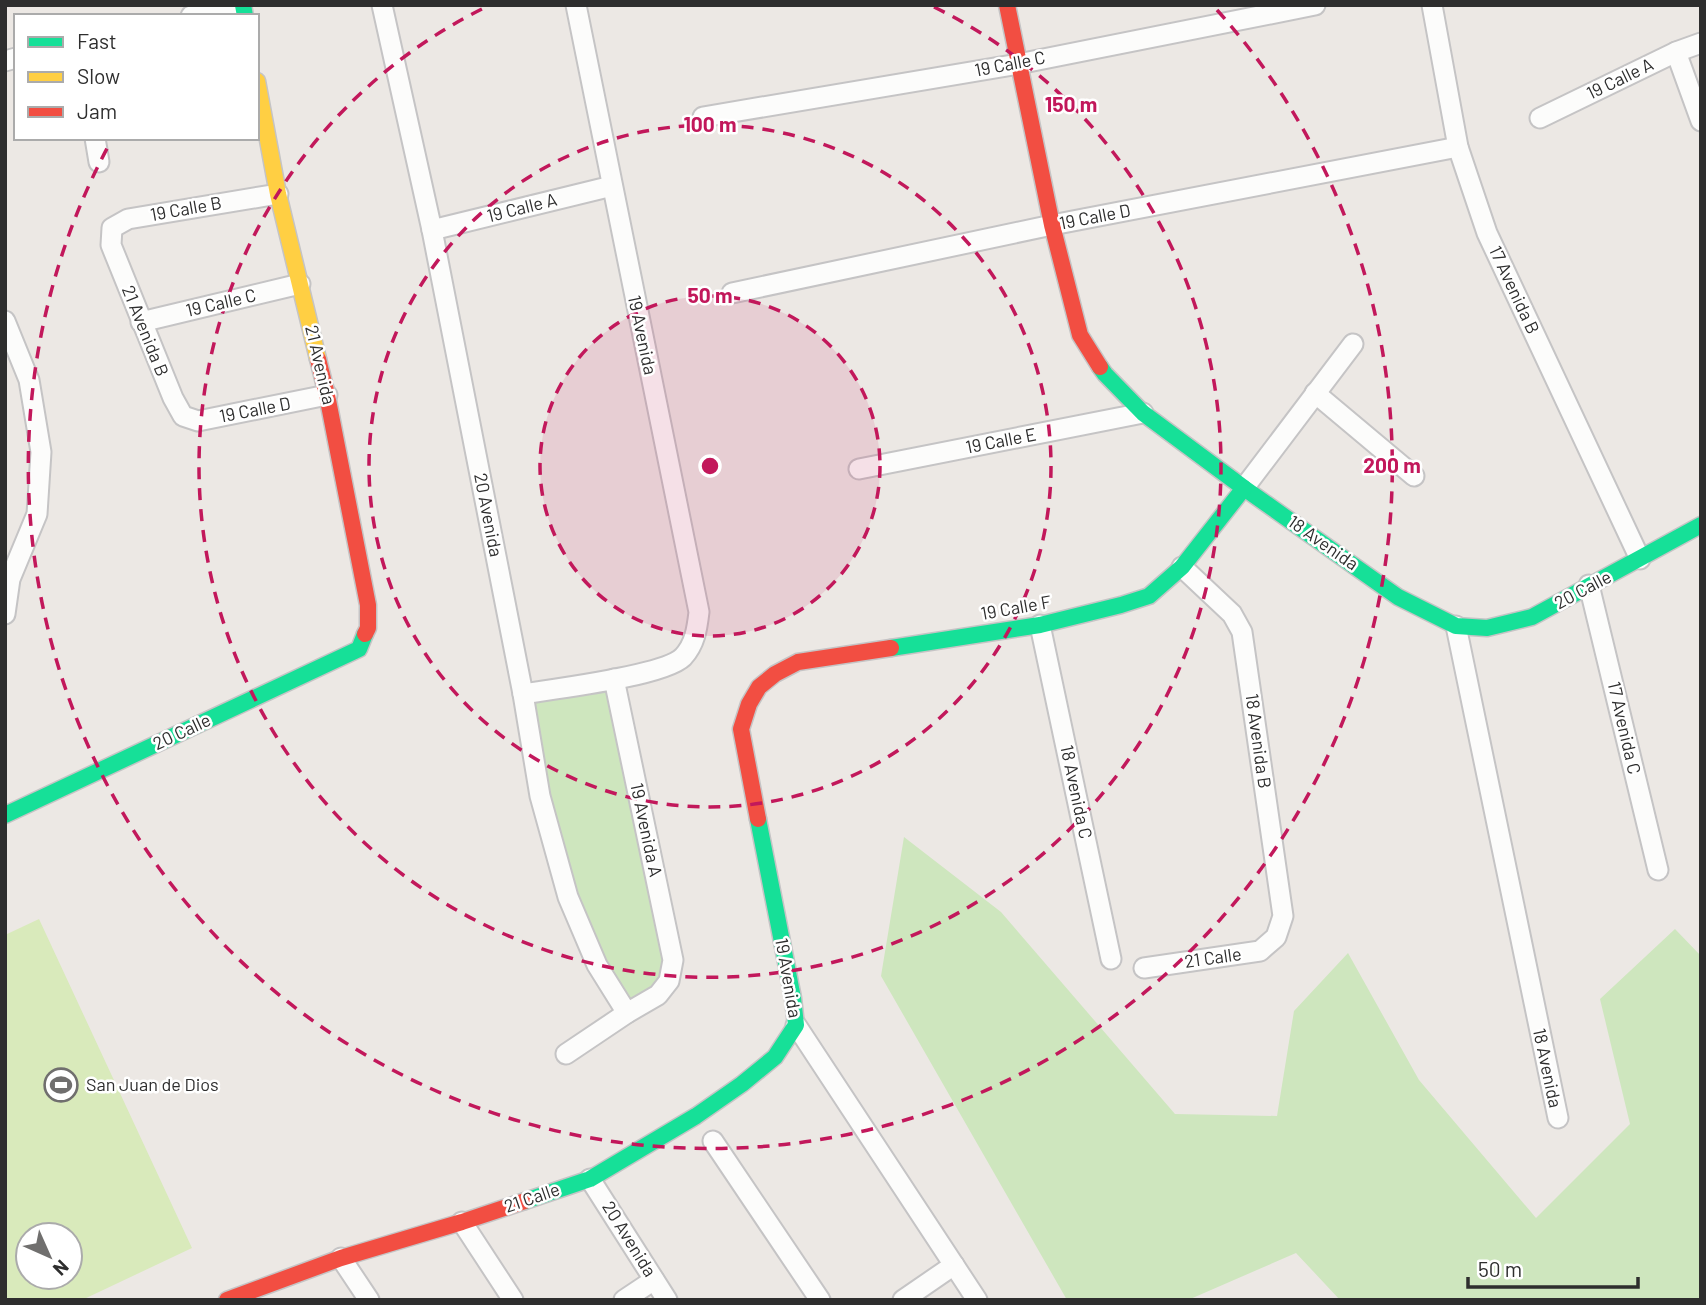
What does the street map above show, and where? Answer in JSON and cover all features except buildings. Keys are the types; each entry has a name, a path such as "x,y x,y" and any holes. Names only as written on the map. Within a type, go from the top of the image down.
{"street":[{"path":"199,14 234,5"},
{"name":"20 Avenida","path":"382,5 432,230 523,694 540,796 568,897 597,965 627,1013"},
{"name":"19 Avenida","path":"576,5 699,612 692,647 680,660 639,674 614,679"},
{"name":"18 Avenida","path":"1007,5 1052,225 1080,335 1105,374 1143,413 1244,488 1398,597 1456,626 1558,1118"},
{"name":"19 Calle C","path":"703,117 1018,64 1315,5"},
{"name":"17 Avenida B","path":"1433,5 1458,147 1487,233 1640,559"},
{"name":"19 Calle A","path":"1540,118 1676,52 1701,43"},
{"path":"1676,52 1701,121"},
{"name":"21 Avenida","path":"259,92 278,194 327,396 368,605 368,628 359,649"},
{"path":"95,140 99,162"},
{"name":"19 Calle D","path":"732,293 1052,225 1458,147"},
{"name":"19 Calle A","path":"432,230 612,186"},
{"name":"19 Calle B","path":"111,245 113,228 128,219 278,194"},
{"name":"21 Avenida B","path":"111,245 141,322 183,416"},
{"name":"19 Calle C","path":"141,322 300,284"},
{"path":"5,321 29,380 41,452 37,514 10,579 5,614"},
{"path":"1244,488 1353,344"},
{"path":"1315,393 1414,476"},
{"name":"19 Calle D","path":"183,416 198,421 327,396"},
{"name":"19 Calle E","path":"859,469 1143,413"},
{"name":"19 Calle F","path":"754,691 777,671 798,662 1040,625 1149,596 1182,567 1244,488"},
{"name":"20 Calle","path":"1456,626 1487,628 1532,617 1701,525"},
{"name":"18 Avenida B","path":"1182,567 1231,614 1242,632 1283,916 1276,937"},
{"name":"17 Avenida C","path":"1589,586 1658,870"},
{"name":"18 Avenida C","path":"1040,625 1111,959"},
{"name":"20 Calle","path":"5,815 359,649"},
{"path":"523,694 614,679"},
{"name":"19 Avenida A","path":"614,679 673,960 668,981 658,995 627,1013"},
{"name":"19 Avenida","path":"754,691 741,729 796,1025 977,1300"},
{"name":"21 Calle","path":"1144,968 1260,951 1276,937"},
{"path":"566,1054 627,1013"},
{"name":"21 Calle","path":"227,1300 341,1258 462,1222 590,1179 696,1116 741,1084 775,1058 796,1025"},
{"path":"713,1141 820,1300"},
{"name":"20 Avenida","path":"590,1179 667,1300"},
{"path":"462,1222 513,1300"},
{"path":"341,1258 369,1300"},
{"path":"904,1300 954,1265"},
{"path":"624,1300 654,1280"}],"green space":[{"path":"614,679 669,981 627,1013 568,897 523,694"},
{"path":"904,837 1001,912 1175,1114 1277,1116 1294,1011 1348,953 1419,1080 1536,1218 1630,1124 1600,999 1675,929 1701,956 1701,1300 1340,1300 1296,1253 1188,1300 1067,1300 881,976"},
{"name":"San Juan de Dios","path":"39,919 192,1248 82,1300 5,1300 5,935"}],"traffic: fast":[{"path":"243,5 245,14"},
{"path":"1100,367 1143,413 1244,488 1398,597 1456,626 1487,628 1532,617 1701,525"},
{"path":"891,648 1040,625 1149,596 1182,567 1244,488"},
{"path":"5,815 359,649 365,634"},
{"path":"525,1201 590,1179 696,1116 775,1057 796,1025 758,819"}],"traffic: slow":[{"path":"259,92 278,194 318,359"}],"traffic: jam":[{"path":"1007,5 1052,225 1080,335 1100,367"},
{"path":"318,359 368,605 368,628 365,634"},
{"path":"758,819 741,729 749,704 759,687 775,674 798,662 891,648"},
{"path":"227,1300 341,1258 525,1201"}],"place":[{"name":"San Juan de Dios","path":"61,1085"}]}
